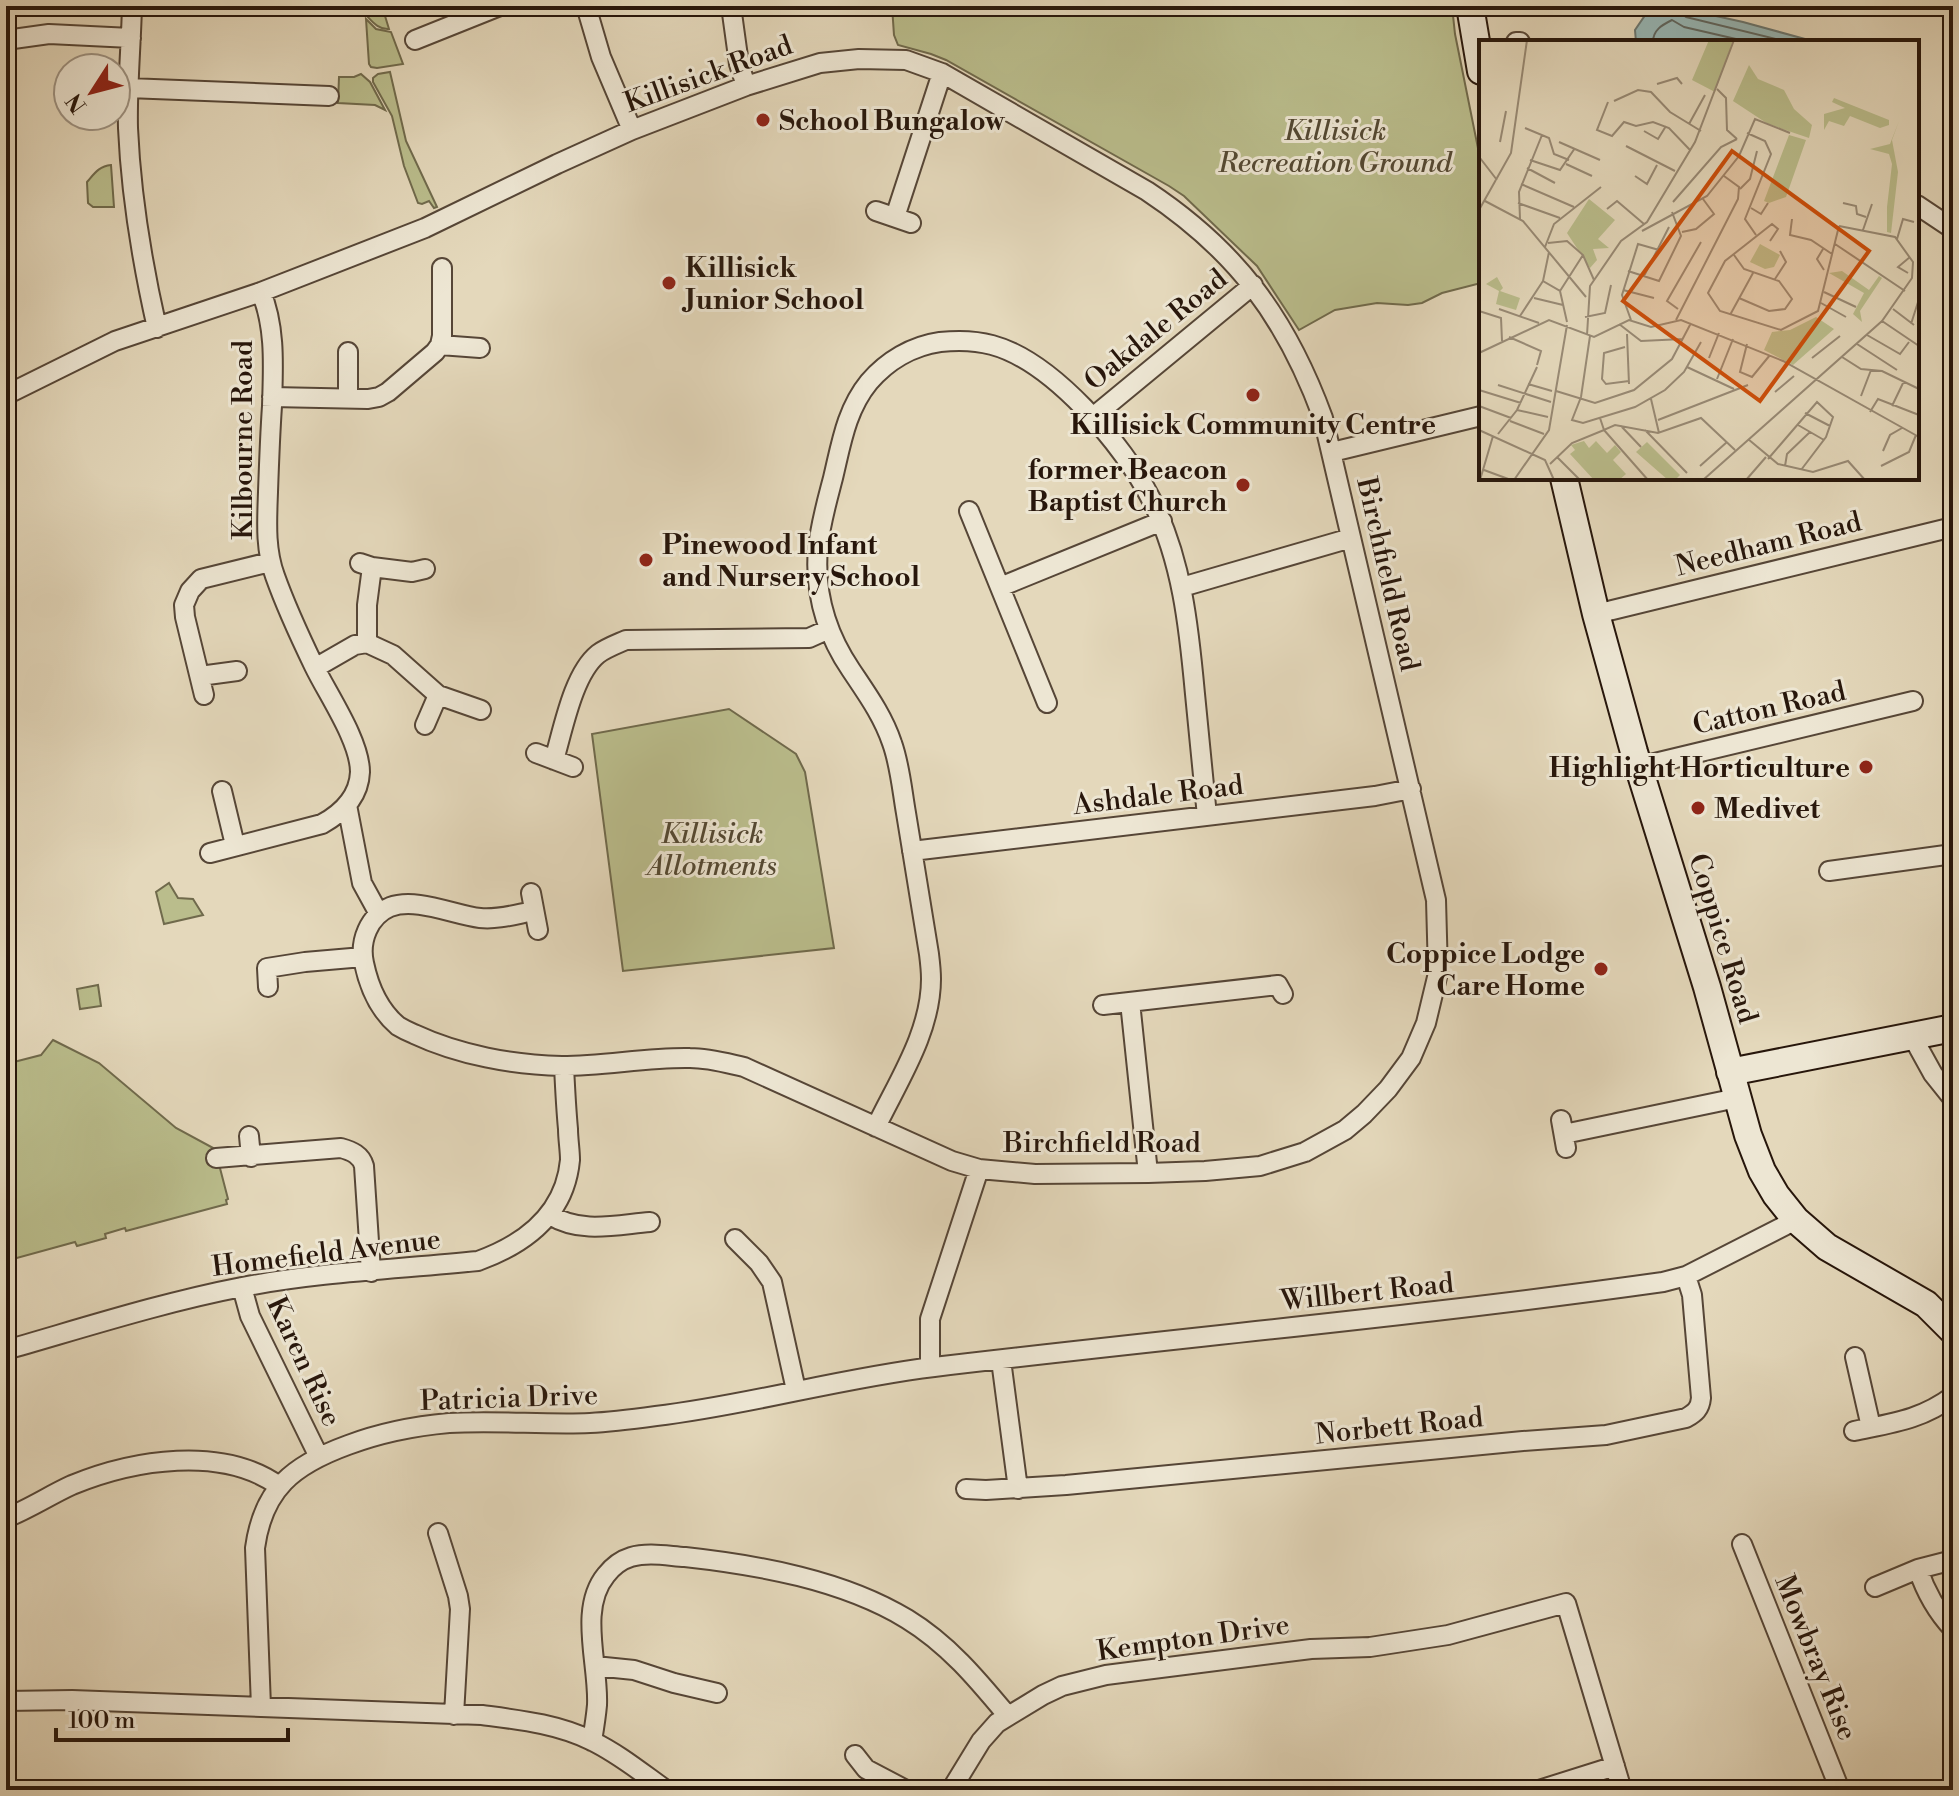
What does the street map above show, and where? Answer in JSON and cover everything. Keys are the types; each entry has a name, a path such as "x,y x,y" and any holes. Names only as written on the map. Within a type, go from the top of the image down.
{"street":[{"path":"130,52 132,6"},
{"path":"415,40 500,6"},
{"path":"586,6 601,57 632,130"},
{"path":"731,6 739,64 746,86"},
{"path":"1470,6 1479,52"},
{"path":"6,40 49,34 131,38"},
{"name":"Killisick Road","path":"6,395 95,350 261,292 425,228 632,130 746,86 820,63 859,59 906,60 942,73 1123,176 1171,207 1222,250 1253,285 1293,347 1323,418 1332,452"},
{"path":"876,211 903,220 942,73"},
{"path":"132,88 329,96"},
{"path":"128,132 132,191 144,271 157,328"},
{"path":"1919,206 1953,229"},
{"path":"272,397 368,399 388,392 440,345 442,268"},
{"name":"Oakdale Road","path":"1093,417 1253,285"},
{"name":"Kilbourne Road","path":"261,292 270,320 273,360 267,515 270,562 315,668 358,757 358,784 347,805"},
{"path":"876,1127 919,1037 928,1006 931,980 929,954 894,748 868,694 838,650 820,602 817,579 818,547 825,508 849,415 857,398 897,357 915,348 954,340 994,345 1014,354 1063,388 1093,417 1137,474 1162,521 1182,587 1207,816"},
{"path":"440,345 480,348"},
{"path":"348,352 348,398"},
{"path":"1332,452 1479,416"},
{"name":"Birchfield Road","path":"363,957 376,1000 399,1026 439,1045 499,1059 564,1066 688,1058 714,1060 744,1067 952,1161 979,1169 1035,1174 1205,1171 1260,1166 1305,1152 1345,1130 1388,1089 1411,1058 1426,1023 1438,973 1436,900 1332,452"},
{"name":"Coppice Road","path":"1564,480 1596,614 1638,767 1707,987 1748,1135 1762,1171 1796,1220 1827,1247 1926,1304 1953,1331"},
{"path":"969,511 1047,703"},
{"path":"1000,587 1162,521"},
{"name":"Needham Road","path":"1596,614 1953,527"},
{"path":"1182,587 1351,538"},
{"path":"237,671 202,686 184,605 190,591 201,579 270,562"},
{"path":"367,643 366,565 412,572 425,569"},
{"path":"573,767 545,757 578,679 596,655 612,646 626,640 809,638 829,629"},
{"path":"315,668 355,645 367,643 393,655 438,695 481,710"},
{"path":"425,725 438,695"},
{"name":"Catton Road","path":"1638,767 1913,701"},
{"name":"Ashdale Road","path":"912,851 1375,796 1411,789"},
{"path":"222,791 235,845"},
{"path":"347,805 362,883 379,914"},
{"path":"210,853 322,824 347,805"},
{"path":"1829,871 1953,854"},
{"path":"268,987 259,968 363,957 364,937 370,924 392,906 431,907 480,918 511,916 533,902 538,930"},
{"path":"1103,1005 1278,985 1283,994"},
{"path":"1130,1002 1148,1173"},
{"path":"1730,1072 1953,1028"},
{"path":"1912,1036 1933,1074 1953,1099"},
{"name":"Homefield Avenue","path":"6,1350 242,1287 478,1261 499,1253 532,1232 550,1215 563,1191 570,1157 564,1066"},
{"path":"1564,1134 1737,1098"},
{"path":"249,1136 251,1157"},
{"path":"216,1158 341,1148 362,1159 371,1272"},
{"path":"930,1367 930,1319 979,1169"},
{"path":"550,1215 560,1221 588,1228 650,1222"},
{"name":"Willbert Road","path":"930,1367 1549,1298 1663,1282 1686,1276 1796,1220"},
{"path":"735,1239 759,1263 772,1282 796,1390"},
{"name":"Norbett Road","path":"966,1489 1018,1489 1606,1435 1686,1418 1700,1406 1701,1398 1692,1295 1686,1276"},
{"name":"Karen Rise","path":"242,1287 250,1316 319,1457"},
{"path":"1001,1360 1018,1489"},
{"name":"Patricia Drive","path":"261,1707 255,1548 258,1528 262,1513 279,1486 319,1457 370,1438 413,1428 450,1423 593,1423 656,1417 725,1407 796,1390 930,1367"},
{"path":"1851,1367 1862,1429 1915,1417 1935,1409 1953,1396"},
{"path":"6,1518 72,1485 125,1468 153,1463 203,1461 224,1464 246,1470 279,1486"},
{"path":"438,1533 460,1609 454,1715"},
{"name":"Mowbray Rise","path":"1742,1544 1840,1790"},
{"path":"592,1741 597,1704 591,1606 606,1574 618,1563 648,1555 730,1562 804,1578 854,1593 889,1608 929,1634 962,1663 1007,1715"},
{"path":"1875,1587 1918,1569 1953,1560"},
{"path":"1918,1569 1927,1595 1953,1629"},
{"name":"Kempton Drive","path":"951,1790 981,1741 997,1723 1062,1686 1106,1675 1311,1649 1370,1647 1448,1635 1566,1603 1615,1766"},
{"path":"595,1666 634,1670 717,1693"},
{"path":"6,1701 72,1700 482,1715 539,1723 571,1732 592,1741 666,1790"},
{"path":"855,1755 866,1769 906,1790"},
{"path":"1539,1790 1615,1766 1622,1790"}],"green space":[{"path":"364,6 382,6 389,29 373,22 365,14"},
{"name":"Killisick Recreation Ground","path":"892,6 1452,6 1479,153 1479,284 1442,293 1422,303 1377,303 1335,310 1299,330 1257,266 1184,196 946,60 898,45 894,35"},
{"path":"366,19 376,29 391,32 403,64 371,67"},
{"path":"390,72 406,141 437,207 434,208 429,201 418,203 404,166 392,116 373,82 378,74"},
{"path":"361,74 370,82 385,110 375,105 338,103 339,77"},
{"path":"111,165 114,207 93,207 88,203 87,182 100,169"},
{"name":"Killisick Allotments","path":"729,709 796,754 805,772 834,948 623,971 592,734"},
{"path":"169,883 178,898 193,899 203,915 164,924 156,892"},
{"path":"98,985 101,1006 80,1009 77,989"},
{"path":"53,1040 99,1063 176,1128 215,1149 227,1204 126,1231 125,1228 105,1234 106,1238 77,1246 75,1242 6,1261 6,1064 41,1055"}],"water":[{"path":"1671,6 1809,40 1636,40 1635,30 1648,11"}],"place":[{"name":"School Bungalow","path":"763,120"},
{"name":"Killisick Junior School","path":"669,283"},
{"name":"Killisick Community Centre","path":"1253,395"},
{"name":"former Beacon Baptist Church","path":"1243,485"},
{"name":"Pinewood Infant and Nursery School","path":"646,560"},
{"name":"Highlight Horticulture","path":"1866,767"},
{"name":"Medivet","path":"1698,808"},
{"name":"Coppice Lodge Care Home","path":"1601,969"}]}
